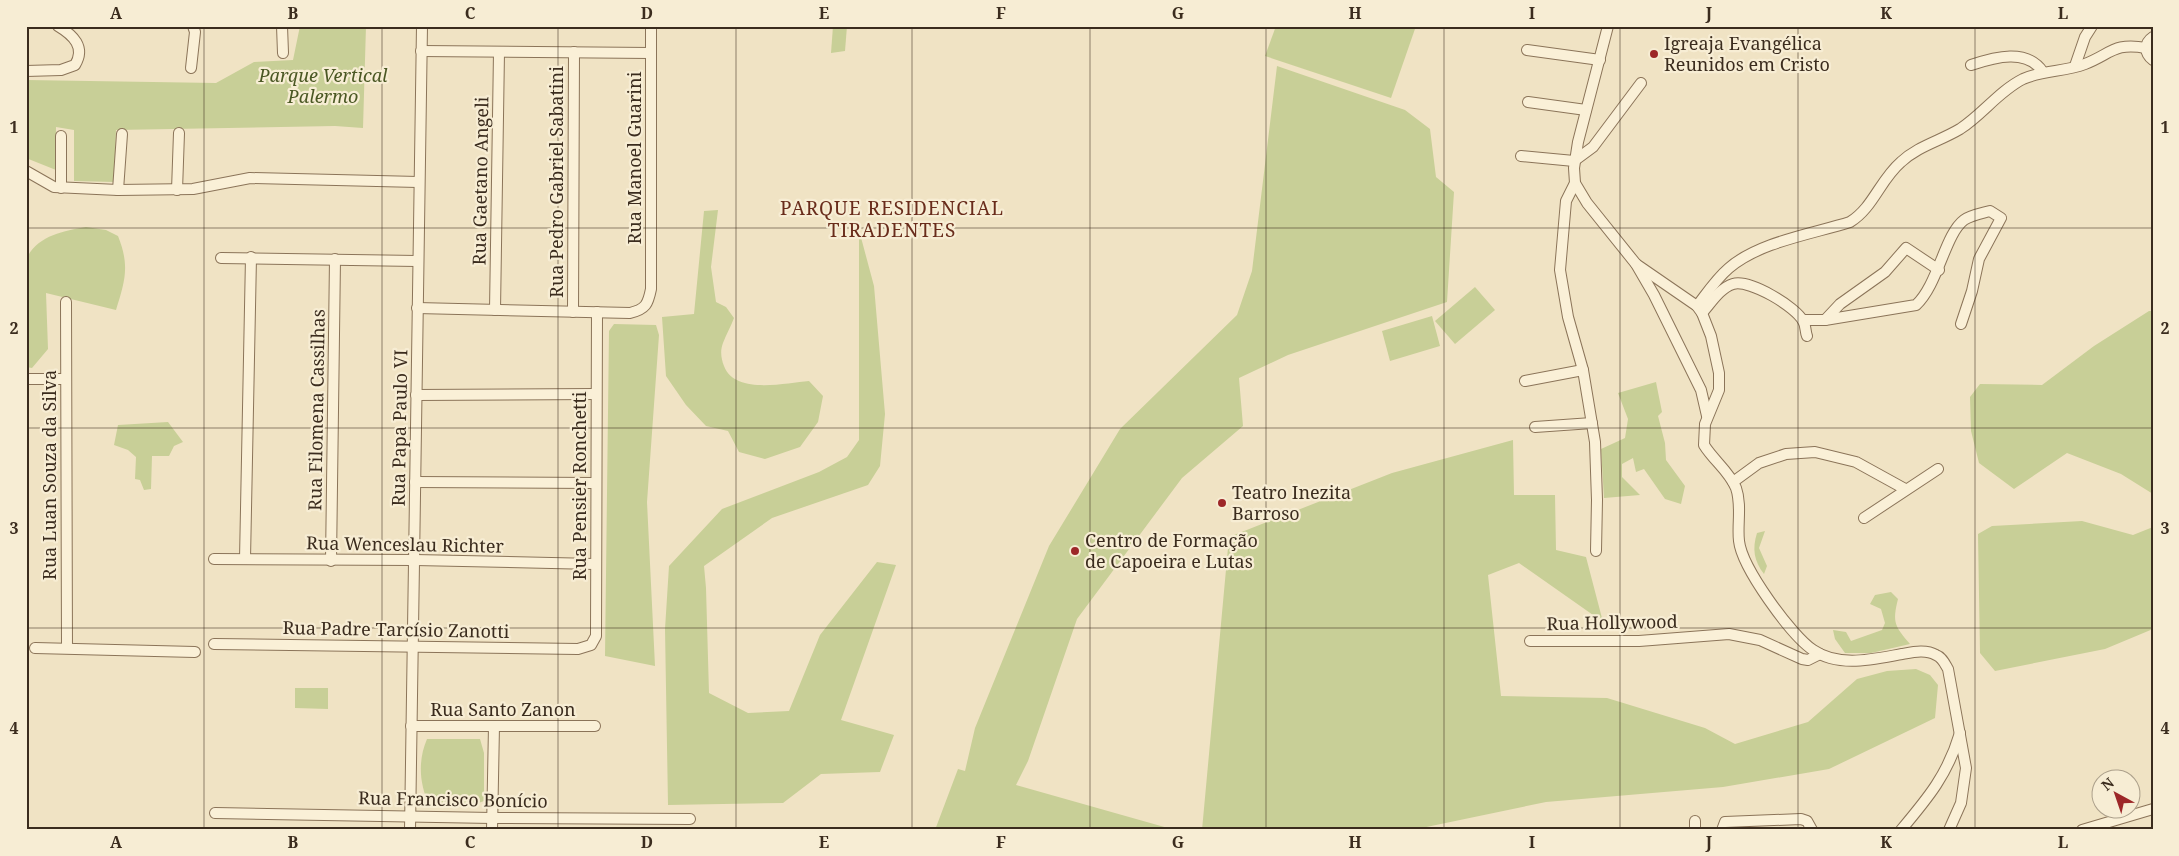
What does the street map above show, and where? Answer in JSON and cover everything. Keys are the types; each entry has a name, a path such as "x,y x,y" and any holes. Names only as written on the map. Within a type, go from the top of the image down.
{"street":[{"path":"26,71 61,70 75,65 80,55 78,43 71,34 58,26"},
{"path":"191,68 194,40 193,26"},
{"path":"282,26 283,53"},
{"name":"Rua Papa Paulo VI","path":"410,830 415,560 418,182 422,26"},
{"name":"Rua Manoel Guarini","path":"597,312 641,310 648,304 652,289 651,26"},
{"path":"1608,26 1574,161 1575,183 1581,194 1636,264 1654,295 1704,399 1707,416"},
{"path":"2075,66 2085,37 2092,26"},
{"path":"2153,37 2148,40 2146,48 2148,56 2153,60"},
{"path":"1699,310 1720,276 1747,256 1767,247 1850,222 1859,217 1889,174 1900,162 1916,150 1967,124 2014,85 2043,72 2084,65 2120,47 2146,48"},
{"path":"1528,50 1600,60"},
{"path":"421,51 651,53"},
{"name":"Rua Gaetano Angeli","path":"495,310 499,52"},
{"name":"Rua Pedro Gabriel Sabatini","path":"573,312 574,52"},
{"path":"1971,65 1996,58 2018,57 2034,62 2043,72"},
{"path":"1521,156 1574,161 1593,147 1641,83"},
{"path":"1528,102 1586,110"},
{"path":"177,190 179,133"},
{"path":"118,190 122,134"},
{"path":"61,136 61,188"},
{"path":"26,171 54,187 118,190 177,190 208,187 250,178 418,182"},
{"path":"1575,183 1566,201 1560,270 1568,317 1583,370 1592,423 1597,472 1596,551"},
{"path":"1699,310 1726,288 1742,283 1757,287 1772,296 1803,320 1825,320 1911,307 1920,302 1938,270 1956,228 1963,221 1990,211 2001,218 1979,259 1972,291 1961,324"},
{"path":"1825,320 1840,304 1885,272 1906,248 1938,270"},
{"path":"245,559 247,358 251,257"},
{"path":"221,258 418,261"},
{"name":"Rua Filomena Cassilhas","path":"331,561 335,259"},
{"path":"1636,264 1699,310 1712,336 1719,373 1720,390 1707,416 1704,430 1704,445 1733,482 1738,494 1739,541 1744,560 1788,625 1802,641 1820,654 1842,660 1857,661 1915,652 1936,655 1948,669 1965,758 1965,780 1961,803 1950,830"},
{"path":"1654,295 1662,287 1668,286"},
{"name":"Rua Luan Souza da Silva","path":"66,302 67,648"},
{"path":"417,308 597,312"},
{"name":"Rua Pensier Ronchetti","path":"578,649 588,647 595,639 597,312"},
{"path":"1803,320 1807,336"},
{"path":"1525,381 1583,370"},
{"path":"26,379 65,379"},
{"path":"416,395 596,394"},
{"path":"1704,399 1710,403 1716,401"},
{"path":"1535,427 1592,423"},
{"path":"1733,482 1759,463 1786,454 1815,452 1856,462 1905,489"},
{"path":"1864,518 1905,489 1938,469"},
{"path":"415,482 595,483"},
{"name":"Rua Wenceslau Richter","path":"214,559 415,560 595,564"},
{"name":"Rua Hollywood","path":"1530,641 1639,641 1744,635 1760,640 1802,660 1808,660 1820,654"},
{"name":"Rua Padre Tarcísio Zanotti","path":"214,644 578,649"},
{"path":"35,648 195,652"},
{"name":"Rua Santo Zanon","path":"411,726 595,726"},
{"path":"492,830 494,726"},
{"path":"1901,830 1942,778 1953,756 1960,732"},
{"path":"2082,830 2153,809"},
{"name":"Rua Francisco Bonício","path":"215,812 492,818 690,819"},
{"path":"1722,830 1725,822 1768,826 1801,819 1806,821 1812,830"}],"green space":[{"name":"Parque Vertical Palermo","path":"300,26 366,26 363,128 335,126 116,130 114,182 74,181 74,130 56,127 56,170 26,158 26,80 216,83 254,62 293,60"},
{"path":"833,26 847,26 845,51 831,53"},
{"path":"1276,26 1416,26 1391,98 1265,56"},
{"path":"1277,66 1405,110 1430,129 1436,177 1454,192 1447,302 1288,355 1239,378 1243,426 1182,478 1077,619 1028,761 1016,785 1175,830 935,830 958,769 965,771 975,728 1049,546 1120,429 1237,315 1252,271"},
{"path":"718,210 711,267 716,302 726,307 734,318 722,346 721,354 724,366 730,375 739,381 749,384 774,385 809,381 823,396 818,422 800,447 765,459 739,452 728,431 706,426 686,405 666,376 662,317 694,314 704,211"},
{"path":"86,227 106,230 118,236 122,247 125,273 116,310 46,293 48,349 32,368 26,367 26,260 36,245 43,240 68,230"},
{"path":"859,230 874,286 885,414 880,466 868,485 772,518 704,566 709,693 748,713 789,711 820,635 877,562 896,565 841,720 894,735 880,772 821,774 783,803 668,805 665,629 669,566 722,509 819,472 847,457 859,440"},
{"path":"1475,287 1495,310 1455,344 1435,321"},
{"path":"2149,311 2153,311 2153,494 2121,474 2067,453 2014,489 1979,463 1971,431 1970,397 1980,384 2042,385 2094,346"},
{"path":"1432,316 1440,346 1390,361 1382,331"},
{"path":"614,324 656,325 659,335 647,502 655,666 605,656 609,331"},
{"path":"1656,382 1662,412 1658,416 1665,443 1666,460 1685,486 1681,504 1665,499 1644,469 1636,472 1633,458 1622,464 1622,477 1640,495 1604,498 1601,449 1625,438 1628,419 1618,393"},
{"path":"168,422 183,442 174,446 169,456 152,456 151,489 144,490 140,480 135,479 136,457 128,450 114,445 118,425"},
{"path":"1513,440 1514,495 1555,495 1556,550 1586,557 1603,622 1519,563 1488,575 1501,696 1607,698 1705,728 1735,744 1808,722 1857,679 1887,671 1916,669 1930,675 1938,685 1935,718 1829,769 1723,787 1546,802 1412,830 1202,830 1229,537 1392,473"},
{"path":"2082,521 2133,535 2153,527 2153,629 2105,649 1995,671 1980,653 1978,534 1992,526"},
{"path":"1765,531 1759,548 1767,566 1764,574 1756,560 1754,550 1757,533"},
{"path":"1891,592 1898,599 1895,614 1896,624 1910,644 1871,653 1845,653 1835,639 1833,630 1846,632 1851,641 1882,630 1885,623 1881,609 1870,604 1875,595"},
{"path":"295,688 328,688 328,709 295,708"},
{"path":"427,739 480,739 484,753 484,801 464,806 429,804 423,788 421,771 422,755"}],"place":[{"name":"Igreaja Evangélica Reunidos em Cristo","path":"1654,54"},
{"name":"Teatro Inezita Barroso","path":"1222,503"},
{"name":"Centro de Formação de Capoeira e Lutas","path":"1075,551"}],"district":[{"name":"PARQUE RESIDENCIAL TIRADENTES","path":"892,219"}]}
